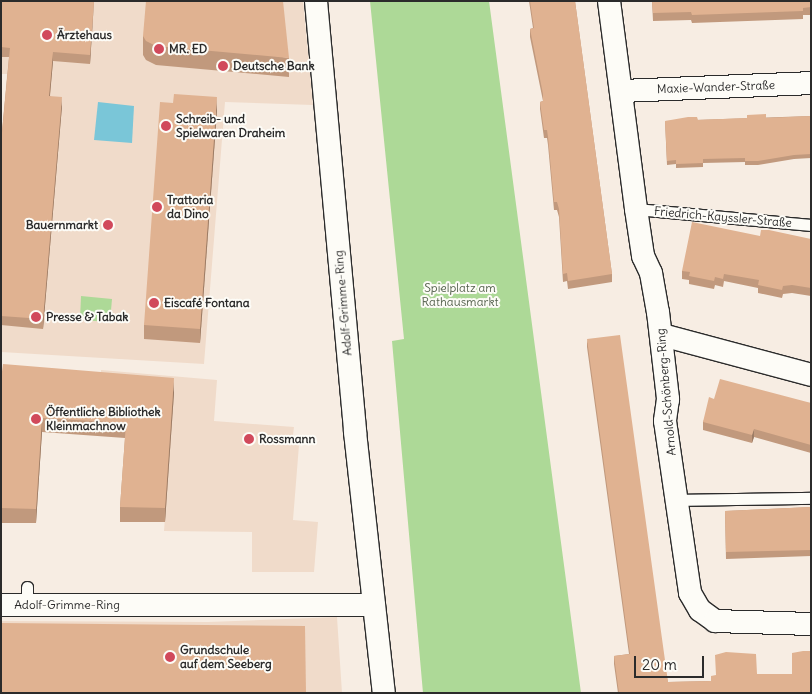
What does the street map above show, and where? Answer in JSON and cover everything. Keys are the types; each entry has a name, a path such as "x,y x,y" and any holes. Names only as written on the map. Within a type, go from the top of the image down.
{"street":[{"name":"Adolf-Grimme-Ring","path":"316,1 384,693"},
{"name":"Arnold-Schönberg-Ring","path":"609,1 636,209 662,336 668,399 666,421 690,593 700,610 715,621 811,624"},
{"name":"Maxie-Wander-Straße","path":"622,91 811,83"},
{"path":"662,336 811,375"},
{"name":"Adolf-Grimme-Ring","path":"1,605 27,596 374,605"}],"lane":[{"name":"Friedrich-Kayssler-Straße","path":"636,209 811,225"},
{"path":"677,500 811,498"}],"shaded area":[{"path":"1,1 303,1 313,105 225,102 204,364 1,352 1,139 7,74 1,74"},
{"path":"101,370 217,380 214,421 294,427 292,443 299,445 293,520 318,522 314,572 252,572 252,532 164,531 174,393 100,387"},
{"name":"Grundschule auf dem Seeberg","path":"337,617 342,693 1,693 1,621 208,622"}],"green space":[{"name":"Spielplatz am Rathausmarkt","path":"370,1 489,1 581,693 423,693 392,341 404,339"},
{"path":"81,296 112,299 110,322 80,320"}],"water":[{"path":"98,102 134,106 132,143 94,140"}],"building":[{"path":"1,1 94,1 90,55 53,52 49,96 62,97 43,319 1,316 1,143 10,48 1,47"},
{"path":"146,1 283,1 289,58 156,46 146,41 143,36"},
{"path":"530,1 575,1 612,274 568,281 567,273 563,274 559,209 557,202 554,202 548,137 547,130 544,130 540,102 543,101 543,94 530,29 534,28"},
{"path":"652,1 811,1 811,7 803,8 803,11 692,15 691,12 653,13"},
{"path":"174,94 217,97 200,329 144,325 160,102 173,103"},
{"path":"766,114 766,118 811,116 811,154 758,161 745,161 745,158 703,159 703,163 676,164 676,160 667,161 665,121 688,117 697,117 698,120 747,118 747,115"},
{"path":"692,222 760,236 761,230 769,230 811,239 811,288 792,285 783,286 782,290 758,285 759,280 724,274 723,279 715,277 714,281 689,276 690,272 682,271"},
{"path":"620,335 668,682 711,681 711,676 716,675 715,655 726,652 756,654 757,674 792,674 792,653 811,651 811,693 619,693 614,656 630,654 587,339"},
{"path":"3,364 174,378 165,508 120,507 126,423 42,418 36,509 1,508 1,379"},
{"path":"720,379 811,403 811,445 754,429 752,435 703,422 709,397 714,399"},
{"path":"811,507 811,550 726,552 725,511"},
{"name":"Grundschule auf dem Seeberg","path":"1,623 305,626 306,693 1,693"}],"place":[{"name":"Ärztehaus","path":"47,35"},
{"name":"MR. ED","path":"159,49"},
{"name":"Deutsche Bank","path":"223,66"},
{"name":"Schreib- und Spielwaren Draheim","path":"166,126"},
{"name":"Trattoria da Dino","path":"157,207"},
{"name":"Bauernmarkt","path":"108,225"},
{"name":"Eiscafé Fontana","path":"154,303"},
{"name":"Presse & Tabak","path":"36,317"},
{"name":"Öffentliche Bibliothek Kleinmachnow","path":"36,419"},
{"name":"Rossmann","path":"249,439"},
{"name":"Grundschule auf dem Seeberg","path":"170,657"}]}
